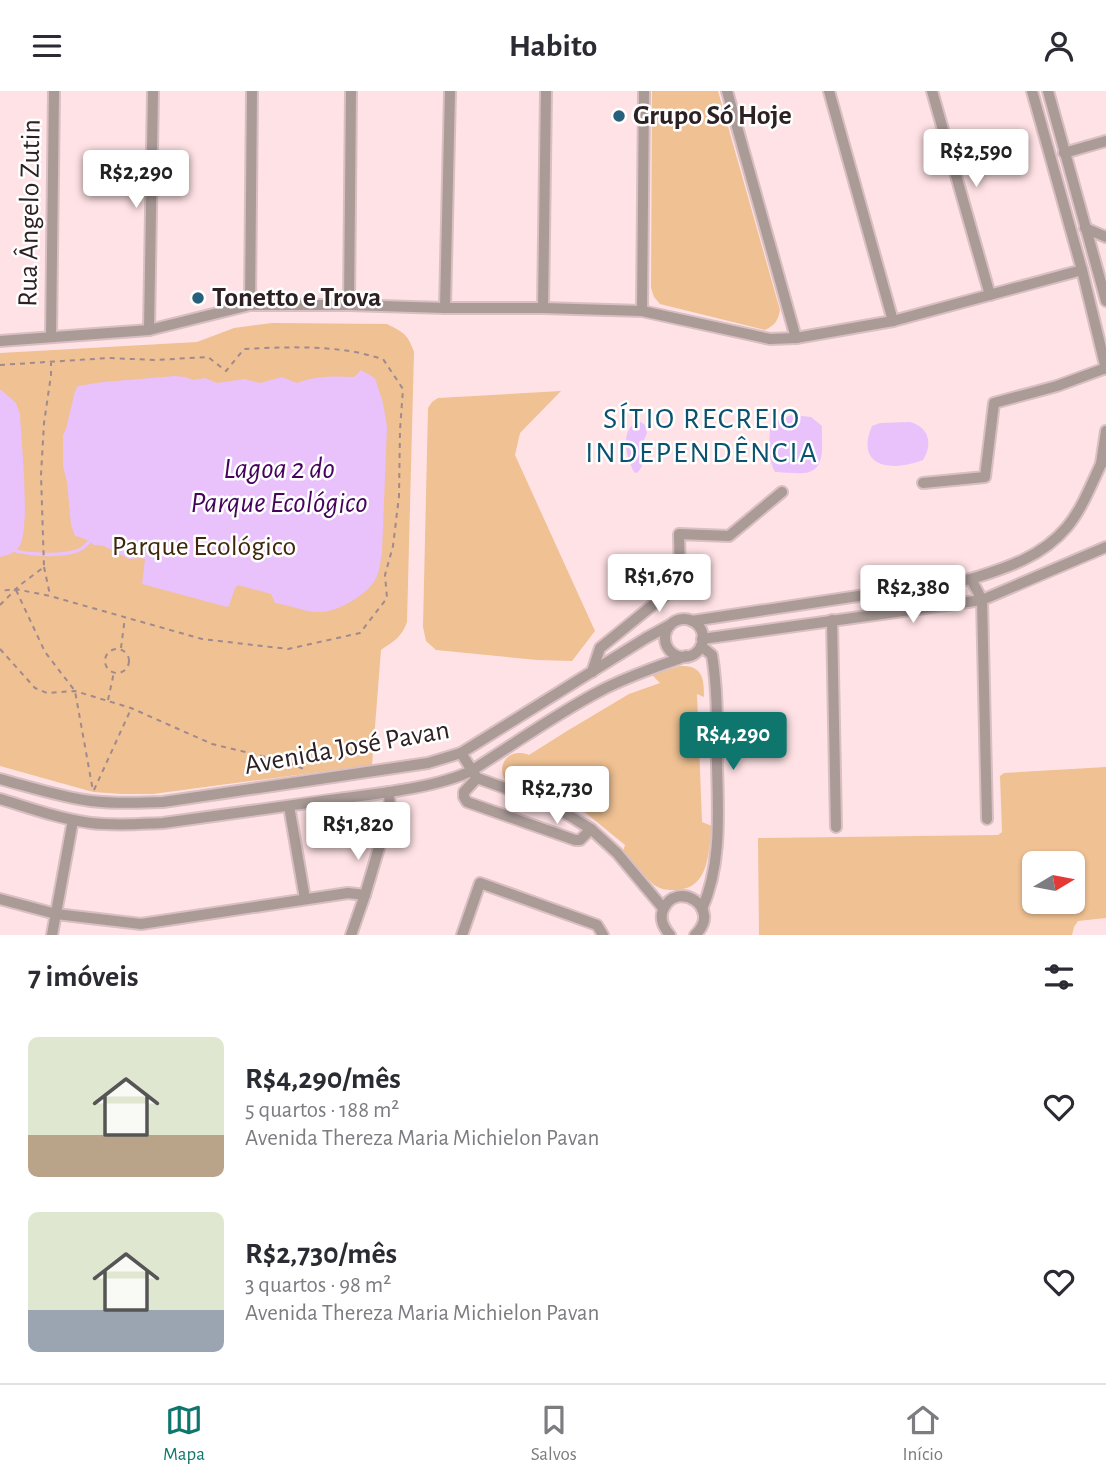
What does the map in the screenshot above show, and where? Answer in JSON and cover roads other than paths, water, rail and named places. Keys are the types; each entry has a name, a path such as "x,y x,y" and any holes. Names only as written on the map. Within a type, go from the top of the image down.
{"street":[{"name":"Rua Ângelo Zutin","path":"51,336 54,91"},
{"path":"149,330 153,91"},
{"path":"250,305 252,91"},
{"path":"349,305 351,91"},
{"path":"445,308 450,91"},
{"path":"543,308 546,91"},
{"path":"642,311 644,91"},
{"path":"727,91 796,338"},
{"path":"830,91 893,321"},
{"path":"932,91 990,295"},
{"path":"923,483 985,477 994,403 1106,369 1082,270 1032,91"},
{"path":"1048,91 1085,228 1104,281 1106,301"},
{"path":"1065,153 1106,141"},
{"path":"1085,228 1106,237"},
{"path":"0,341 149,330 250,305 642,311 771,339 796,338 893,321 1082,270"},
{"path":"1106,431 1104,462 1068,526 1045,548 1011,566 971,579 692,621 680,619 670,625 666,643 674,654 686,656 692,655 702,642 832,620 982,600 1106,547"},
{"path":"592,672 600,647 680,583 679,534 729,536 782,492"},
{"path":"971,579 982,600 987,819"},
{"path":"832,620 836,827"},
{"path":"692,621 700,628 702,642 712,655 717,684 718,841 708,897 702,909"},
{"name":"Avenida José Pavan","path":"0,779 89,801 128,804 163,802 428,763 461,753 670,625"},
{"name":"Avenida José Pavan","path":"0,799 91,823 163,824 389,792 474,775 562,713 602,690 686,656"},
{"path":"461,753 474,775 552,805 591,829 617,853 663,908"},
{"path":"474,775 464,792 467,802 575,840 580,840 591,829"},
{"path":"351,935 390,811 389,792"},
{"path":"289,806 305,899"},
{"path":"52,935 73,820"},
{"path":"462,935 480,883 597,925 603,935"},
{"path":"0,899 56,914 141,930 305,899 348,893 365,895"},
{"path":"670,935 662,922 663,908 673,898 687,896 699,903 702,909 702,935"},
{"path":"695,935 703,923"}],"water":[{"name":"Lagoa 2 do Parque Ecológico","path":"361,370 375,378 387,426 382,553 375,580 350,602 326,612 308,611 275,603 271,594 238,585 227,607 142,584 145,559 129,559 104,546 94,545 75,536 63,466 63,435 78,386 175,376 193,380 205,378 217,383 245,379 260,383 282,377 297,383 317,378 354,377"},
{"path":"0,389 16,403 20,414 25,504 23,537 19,547 13,553 0,557"},
{"path":"792,415 811,417 822,426 821,459 815,469 809,472 775,472 770,457 770,429 780,419"},
{"path":"639,421 645,425 647,433 641,447 643,464 637,473 631,466 626,444 629,430"},
{"path":"910,422 921,428 927,437 928,448 923,460 889,466 872,458 868,451 868,440 872,426 880,423"}],"waterway":[{"path":"11,549 32,554 67,553 81,549 92,539"}],"place":[{"name":"Grupo Só Hoje","path":"619,116"},
{"name":"Tonetto e Trova","path":"198,298"}],"district":[{"name":"SÍTIO RECREIO INDEPENDÊNCIA","path":"702,436"}],"park label":[{"name":"Parque Ecológico","path":"204,547"}]}
